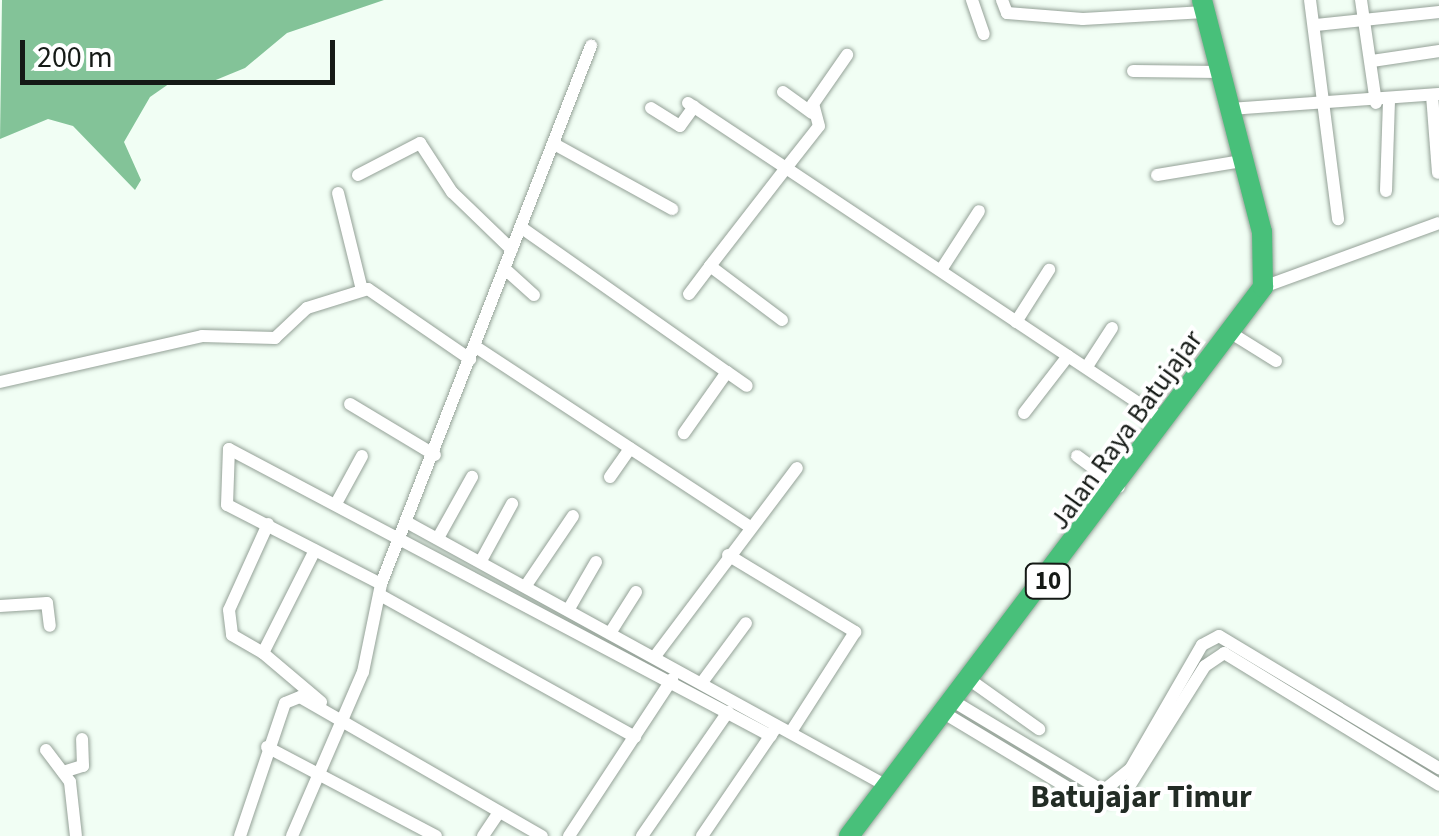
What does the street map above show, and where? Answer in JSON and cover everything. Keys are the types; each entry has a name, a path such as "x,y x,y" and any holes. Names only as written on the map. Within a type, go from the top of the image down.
{"highway":[{"path":"1204,6 1262,232 1261,290"},
{"name":"Jalan Raya Batujajar","path":"849,836 1119,487 1261,290"}],"street":[{"path":"972,0 984,34"},
{"path":"1002,0 1007,13 1083,20 1204,6"},
{"path":"1310,0 1338,218"},
{"path":"1361,0 1382,103 1386,191"},
{"path":"1316,25 1439,12"},
{"path":"292,836 373,646 381,590 408,530 591,46"},
{"path":"1372,61 1439,51"},
{"path":"812,113 847,55"},
{"path":"1133,71 1219,72"},
{"path":"689,294 820,126 812,113 783,92"},
{"path":"1228,109 1382,103 1436,94 1438,172"},
{"path":"652,108 680,126 691,106 1068,356 1088,365 1167,423"},
{"path":"358,175 420,143 452,192 512,250"},
{"path":"554,144 672,208"},
{"path":"1156,175 1242,161"},
{"path":"338,193 362,290"},
{"path":"942,270 979,211"},
{"path":"1261,290 1439,224"},
{"path":"522,228 746,386"},
{"path":"710,266 782,320"},
{"path":"505,269 534,295"},
{"path":"1016,322 1049,270"},
{"path":"0,382 202,336 275,338 307,308 362,290 384,293 473,353 609,432 750,527"},
{"path":"1236,327 1276,361"},
{"path":"1088,365 1112,328"},
{"path":"1024,413 1068,356"},
{"path":"684,433 727,372"},
{"path":"350,404 435,455"},
{"path":"635,736 315,550 225,503 232,447 408,530 771,736"},
{"path":"610,477 630,448"},
{"path":"338,500 362,456"},
{"path":"1077,456 1119,487"},
{"path":"656,655 797,468"},
{"path":"438,538 472,478"},
{"path":"482,559 512,504"},
{"path":"527,584 573,516"},
{"path":"268,524 229,616 232,635 300,676 322,704"},
{"path":"408,530 438,538 570,606 887,786"},
{"path":"263,653 315,550"},
{"path":"728,556 838,620 855,634 792,730"},
{"path":"570,606 596,562"},
{"path":"612,630 636,592"},
{"path":"0,606 47,603 50,626"},
{"path":"704,681 746,623"},
{"path":"949,707 1102,790 1131,768 1202,645 1218,636 1439,768"},
{"path":"949,707 1084,798 1109,801 1125,792 1204,666 1224,653 1439,785"},
{"path":"568,836 672,679"},
{"path":"970,680 1039,729"},
{"path":"240,836 288,698 322,704 542,836"},
{"path":"642,836 728,712"},
{"path":"702,836 778,723"},
{"path":"63,772 84,766 82,740"},
{"path":"268,747 318,768 436,836"},
{"path":"46,750 63,772 79,815 76,836"},
{"path":"483,836 500,812"}],"shaded area":[{"path":"2,0 384,0 287,33 245,68 206,84 173,81 150,97 124,142 141,180 135,190 73,126 48,119 0,139"}],"district":[{"name":"Batujajar Timur","path":"1141,797"}]}
